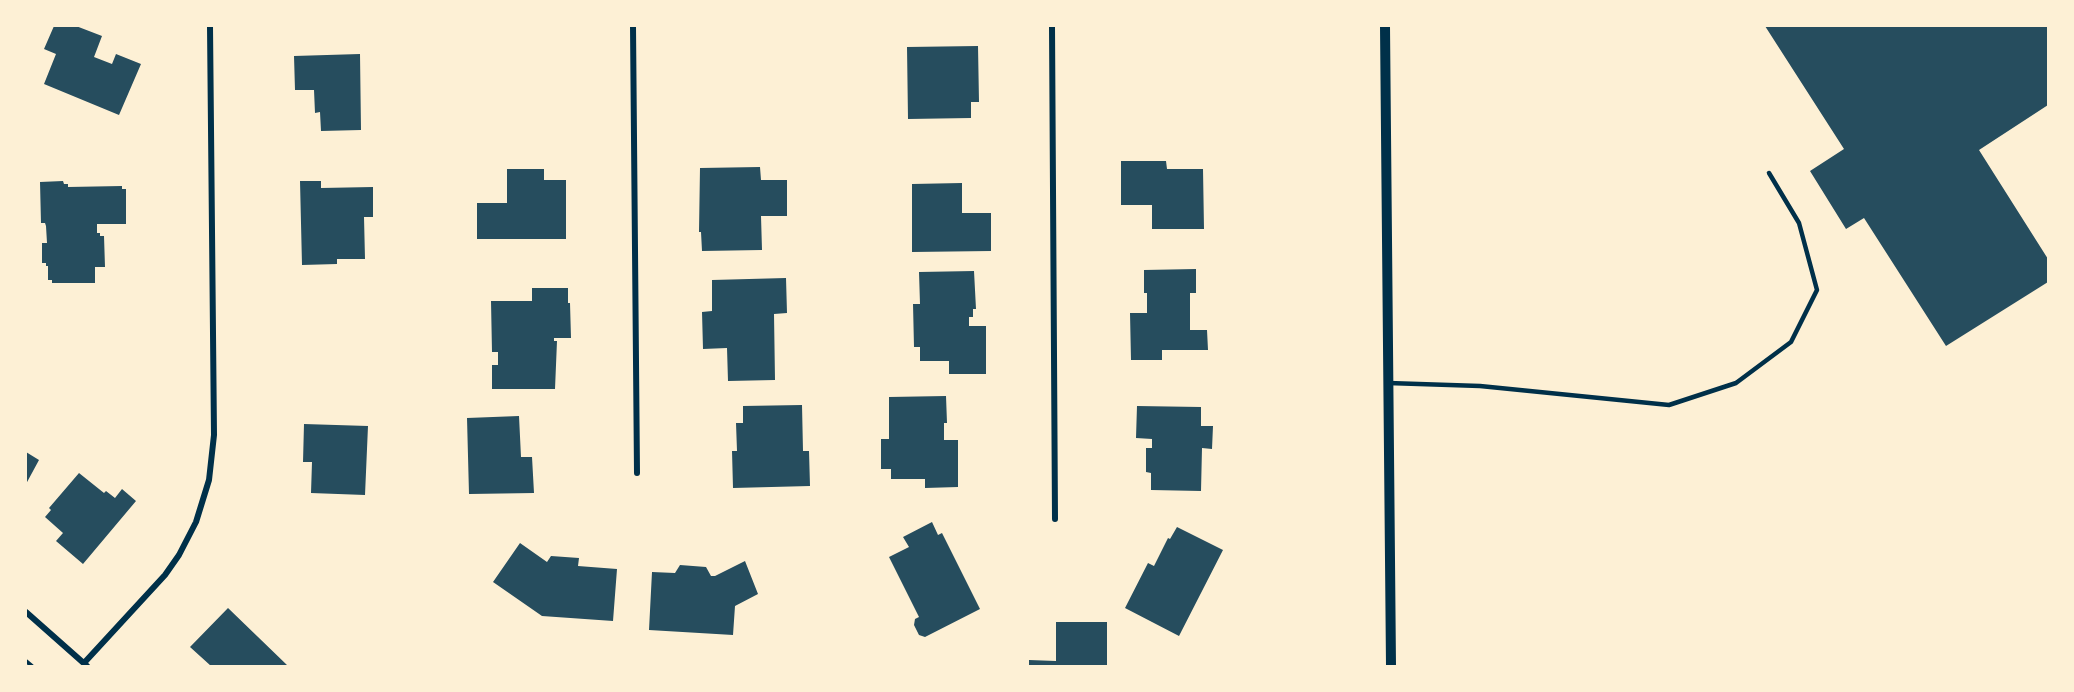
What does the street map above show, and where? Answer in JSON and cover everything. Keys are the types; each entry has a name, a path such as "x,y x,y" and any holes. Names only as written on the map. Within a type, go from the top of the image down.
{"street":[{"path":"26,612 86,665 165,575 179,555 196,522 209,480 214,435 210,26"},
{"path":"633,26 637,473"},
{"path":"1052,26 1055,519"},
{"path":"1385,26 1391,666"}],"lane":[{"path":"1388,382 1480,387 1669,405 1736,382 1791,342 1817,290 1799,224 1769,173"}],"path":[{"path":"26,661 32,666"}],"building":[{"path":"54,26 76,26 102,36 94,57 112,64 116,54 141,64 119,115 44,84 56,54 44,49"},
{"path":"1765,26 2048,26 2048,105 1979,150 2048,259 2048,282 1946,346 1864,218 1846,229 1810,171 1844,149"},
{"path":"978,46 979,102 971,102 971,118 908,119 907,47"},
{"path":"360,54 361,130 321,131 320,112 315,113 314,90 295,90 294,56"},
{"path":"1121,161 1166,161 1167,169 1203,169 1204,229 1152,229 1152,205 1121,205"},
{"path":"760,167 761,180 787,180 787,216 761,216 762,250 702,251 701,232 699,232 700,168"},
{"path":"507,169 544,169 544,180 566,180 566,239 477,239 477,203 507,203"},
{"path":"63,181 64,184 68,184 68,187 122,186 122,189 126,189 126,224 97,224 97,233 104,236 105,267 95,267 95,283 52,283 52,280 48,280 48,266 42,263 42,243 47,243 46,226 45,223 41,223 40,182"},
{"path":"300,181 321,181 321,188 373,187 373,217 364,217 365,259 337,259 337,264 302,265"},
{"path":"962,183 962,213 991,213 991,251 912,252 912,184"},
{"path":"1196,269 1196,293 1190,293 1190,330 1207,330 1208,350 1162,350 1162,360 1131,360 1130,313 1147,313 1144,270"},
{"path":"974,271 976,309 973,309 973,317 969,317 969,326 986,326 986,374 949,374 949,361 920,361 920,347 914,347 913,304 920,304 919,272"},
{"path":"786,278 787,313 774,314 775,380 728,381 727,348 703,349 702,312 712,311 712,280"},
{"path":"532,288 568,288 571,338 554,338 554,341 557,341 555,389 492,389 492,365 498,365 498,352 492,352 491,301 532,301"},
{"path":"946,396 947,423 944,423 944,440 958,440 958,487 925,488 925,479 891,479 891,469 881,469 881,439 889,439 889,397"},
{"path":"802,405 803,451 809,451 810,486 733,488 732,451 737,451 736,423 743,423 743,406"},
{"path":"1137,406 1201,407 1201,426 1213,426 1212,449 1202,448 1201,491 1151,490 1151,473 1146,472 1146,448 1152,448 1152,439 1136,438"},
{"path":"519,416 521,457 532,457 534,493 469,494 467,418"},
{"path":"304,424 368,426 365,495 311,493 312,462 303,462"},
{"path":"26,452 39,460 26,484"},
{"path":"79,473 104,493 106,491 115,498 122,489 136,501 83,564 56,541 63,533 45,517 51,510 49,508"},
{"path":"932,522 938,535 942,533 980,609 925,637 919,635 914,625 915,619 919,617 889,557 909,547 903,537"},
{"path":"1177,527 1223,550 1179,636 1125,608 1148,563 1154,566 1168,538 1170,539"},
{"path":"520,543 547,562 551,556 579,558 578,566 617,569 613,621 542,616 493,582"},
{"path":"745,561 758,594 735,606 733,635 649,630 652,572 675,573 680,565 706,567 711,576 715,576"},
{"path":"228,608 287,665 211,666 190,647"},
{"path":"1056,622 1107,622 1107,666 1029,666 1029,660 1056,661"}]}
